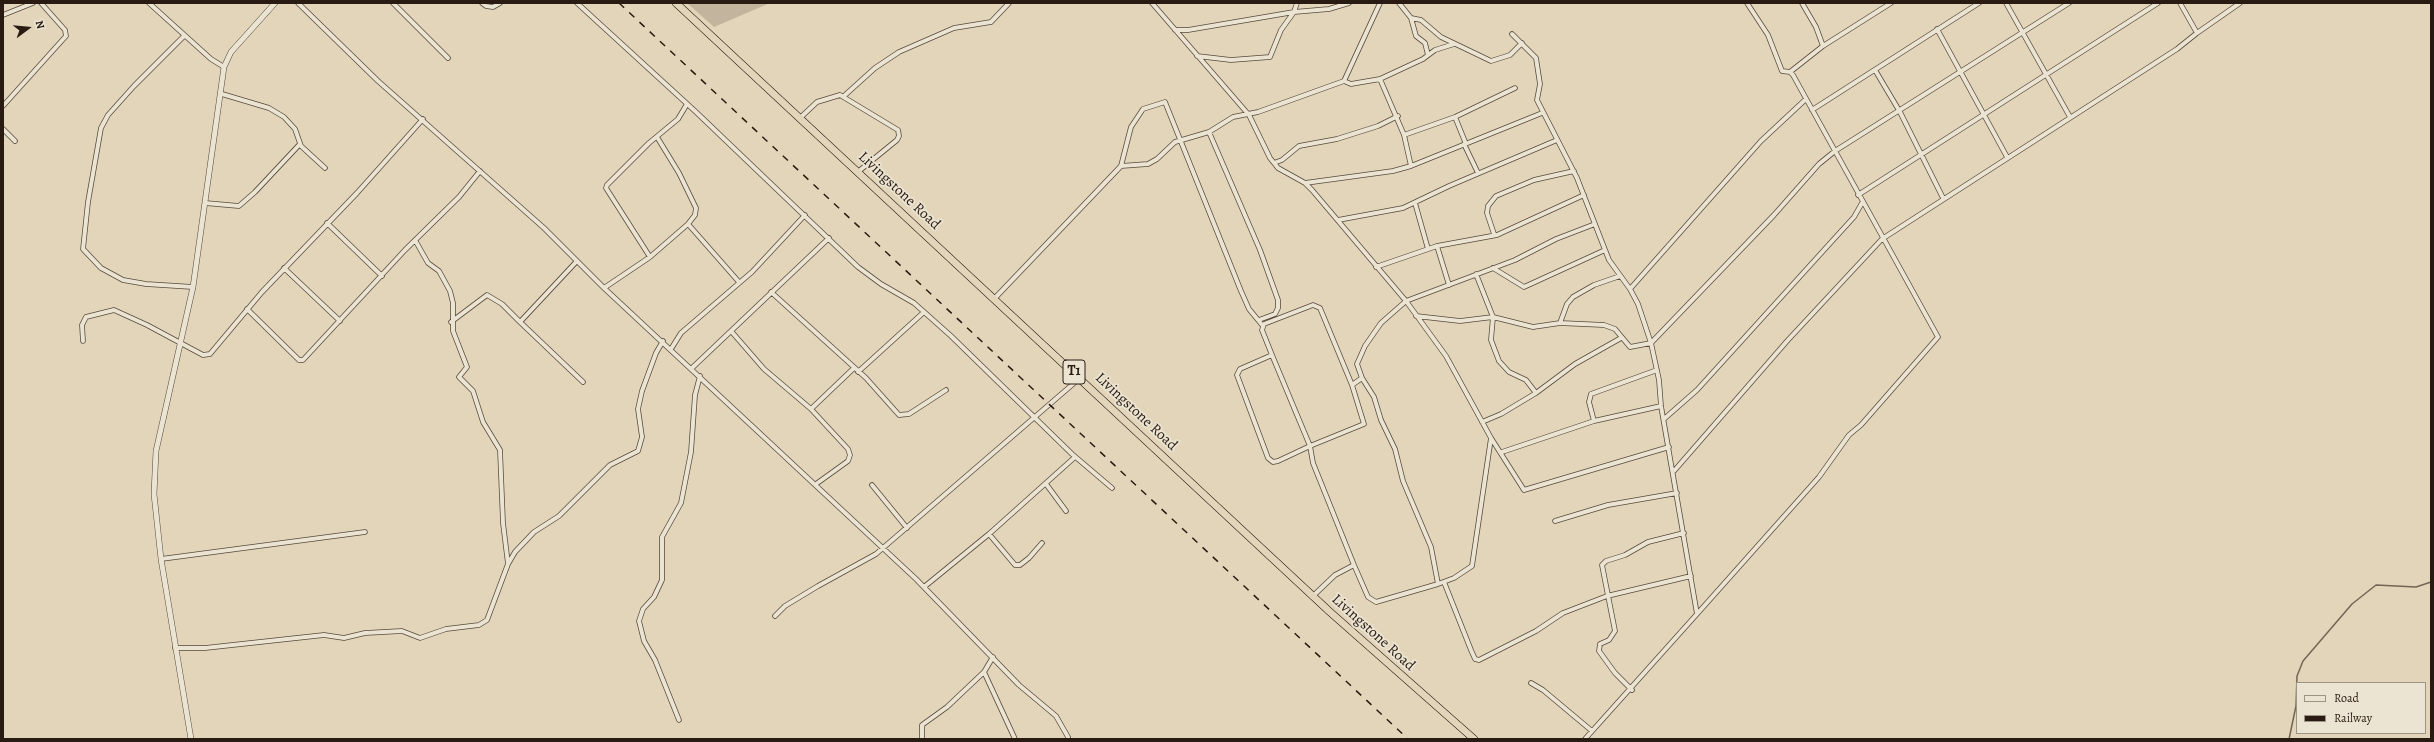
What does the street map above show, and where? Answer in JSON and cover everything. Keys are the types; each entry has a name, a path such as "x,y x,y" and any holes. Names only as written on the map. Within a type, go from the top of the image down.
{"highway":[{"name":"Livingstone Road","path":"676,3 859,171 1313,596 1474,739"}],"street":[{"path":"3,15 33,3"},
{"path":"3,106 66,36 65,30 40,3"},
{"path":"149,3 184,36 211,59 224,67"},
{"path":"191,739 161,559 154,494 156,451 193,287 222,94 224,67 231,52 275,3"},
{"path":"298,3 378,81 423,119 544,228 604,288 816,484 924,587 1020,685 1056,716 1068,736"},
{"path":"393,3 448,58"},
{"path":"482,3 486,6 494,7 500,3"},
{"path":"577,3 687,104 858,267 880,284 914,303 1075,457 1112,488"},
{"path":"844,96 875,68 899,52 954,28 991,22 1010,3"},
{"path":"1152,3 1249,115 1274,163 1282,172 1306,183 1406,301 1446,356 1491,438 1502,452 1524,490 1669,447"},
{"path":"1197,56 1214,56 1231,60 1267,59 1273,54 1281,30 1294,12 1297,3"},
{"path":"1175,30 1188,30 1294,12 1329,9 1349,3"},
{"path":"1344,81 1380,3"},
{"path":"1400,3 1411,18 1416,36 1425,43 1428,55"},
{"path":"1747,3 1768,35 1782,71 1790,72 1823,46 1884,5 1891,3"},
{"path":"1802,3 1816,27 1823,46"},
{"path":"1812,110 1936,29 1979,3"},
{"path":"2006,3 2070,117"},
{"path":"1416,316 1460,321 1493,317 1533,327 1560,323 1604,325 1615,329 1621,338 1633,348 1651,343 1774,215 1809,174 1835,151 1900,112 2069,3"},
{"path":"1858,195 2158,3"},
{"path":"2180,3 2197,33"},
{"path":"1674,471 1788,340 1882,239 1943,198 2178,49 2197,33 2240,3"},
{"path":"1411,18 1421,20 1441,37 1454,44 1494,61 1510,55 1522,44"},
{"path":"1936,29 1959,73 2007,157"},
{"path":"1512,34 1536,58 1540,84 1536,97 1542,113 1574,171 1605,250 1638,304 1651,343 1657,370 1661,406 1674,471 1697,614"},
{"path":"184,36 134,86 108,115 101,128 88,202 83,249 101,268 123,280 146,284 193,287"},
{"path":"1121,166 1148,164 1157,159 1169,147 1179,140 1209,132 1233,117 1249,115 1344,81 1351,84 1380,79 1454,44"},
{"path":"1875,70 1900,112 1943,198"},
{"path":"1585,739 1632,690 1697,614 1819,477 1849,435 1861,425 1938,337 1790,72"},
{"path":"1380,79 1398,116 1411,166"},
{"path":"1404,135 1455,117 1515,88"},
{"path":"222,94 269,108 284,117 295,129 300,144 325,168"},
{"path":"800,118 823,99 835,95 844,96 896,128 900,133 897,140 859,171"},
{"path":"1630,289 1761,141 1806,99"},
{"path":"994,299 1121,166 1131,127 1142,109 1165,102 1179,140 1249,309 1263,326 1272,355 1310,446 1313,463 1354,565 1368,597 1372,601 1376,602 1444,582 1472,566 1475,535 1491,438"},
{"path":"650,257 606,188 606,185 678,119 687,104"},
{"path":"1306,183 1393,171 1411,166 1542,113"},
{"path":"1274,163 1282,160 1299,146 1337,139 1378,126 1398,116"},
{"path":"1455,117 1478,173"},
{"path":"83,341 84,320 90,316 110,310 135,319 203,355 209,354 284,268 357,193 423,119"},
{"path":"3,129 15,140"},
{"path":"1209,132 1260,250 1278,300 1278,308 1275,314 1259,320"},
{"path":"604,288 650,257 688,224 695,215 696,208 679,173 657,137"},
{"path":"1338,220 1388,212 1415,203 1478,173 1557,140"},
{"path":"205,203 239,206 255,192 300,144"},
{"path":"247,309 301,360 340,321 415,240 459,197 480,170"},
{"path":"1494,234 1487,213 1488,206 1496,196 1534,180 1574,171"},
{"path":"1376,267 1437,246 1494,234 1584,194"},
{"path":"1415,203 1428,249"},
{"path":"1664,419 1697,390 1854,217 1862,203"},
{"path":"671,349 681,333 723,300 739,282 780,244 805,215"},
{"path":"327,223 382,276"},
{"path":"688,224 739,282"},
{"path":"1438,584 1431,547 1403,480 1395,449 1381,420 1374,397 1362,378 1357,364 1359,356 1381,324 1406,301 1515,260 1568,234 1595,224"},
{"path":"692,368 829,238"},
{"path":"415,240 428,263 439,271 450,291 453,303 451,322 467,367 459,377 473,391 483,422 500,450 503,523 508,564"},
{"path":"1437,246 1449,284"},
{"path":"1493,268 1518,285 1528,286 1605,250"},
{"path":"520,322 577,261"},
{"path":"284,268 340,321"},
{"path":"1476,274 1493,317 1491,340 1500,361 1508,372 1526,380 1536,393"},
{"path":"1560,323 1567,304 1573,297 1594,284 1620,276"},
{"path":"772,292 854,368 902,416 909,414 946,390"},
{"path":"451,322 487,295 502,304 583,382"},
{"path":"1263,326 1313,305 1318,306 1352,385 1364,424 1275,462 1268,458 1237,375 1240,369 1272,355"},
{"path":"858,372 924,312"},
{"path":"731,331 764,368 811,409 845,445 850,453 848,461 816,484"},
{"path":"1482,422 1501,414 1536,393 1569,368 1621,338"},
{"path":"175,648 205,648 324,635 344,638 365,633 402,631 420,638 446,629 479,625 487,620 492,611 508,564 515,552 534,532 559,516 610,465 638,451 642,437 638,409 642,391 656,353 663,341"},
{"path":"811,409 854,368"},
{"path":"1594,420 1589,402 1591,394 1657,370"},
{"path":"678,720 655,660 644,641 639,621 643,609 654,597 662,580 662,537 681,503 691,452 694,395 700,376"},
{"path":"775,616 785,606 882,548 1080,378"},
{"path":"1352,385 1362,378"},
{"path":"1502,452 1594,420 1661,406"},
{"path":"924,587 989,534 997,525 1046,484 1075,457"},
{"path":"1046,484 1066,511"},
{"path":"872,485 907,528"},
{"path":"1555,522 1608,505 1677,494"},
{"path":"161,559 366,532"},
{"path":"1632,690 1615,673 1599,651 1600,644 1609,640 1615,632 1601,569 1602,563 1625,555 1648,542 1684,533"},
{"path":"989,534 1015,565 1020,565 1029,558 1042,543"},
{"path":"1313,596 1335,575 1354,565"},
{"path":"1444,582 1475,659 1479,660 1536,631 1563,613 1607,596 1691,576"},
{"path":"922,739 922,725 947,707 984,672 993,657"},
{"path":"984,672 1015,739"},
{"path":"1532,683 1543,690 1592,731"}],"shaded area":[{"path":"687,3 770,3 714,27"}],"waterway":[{"path":"2297,682 2297,676 2303,661 2352,604 2376,585 2416,587 2431,582"},
{"path":"2289,739 2296,706"}],"railway":[{"path":"619,3 1408,739"}]}
